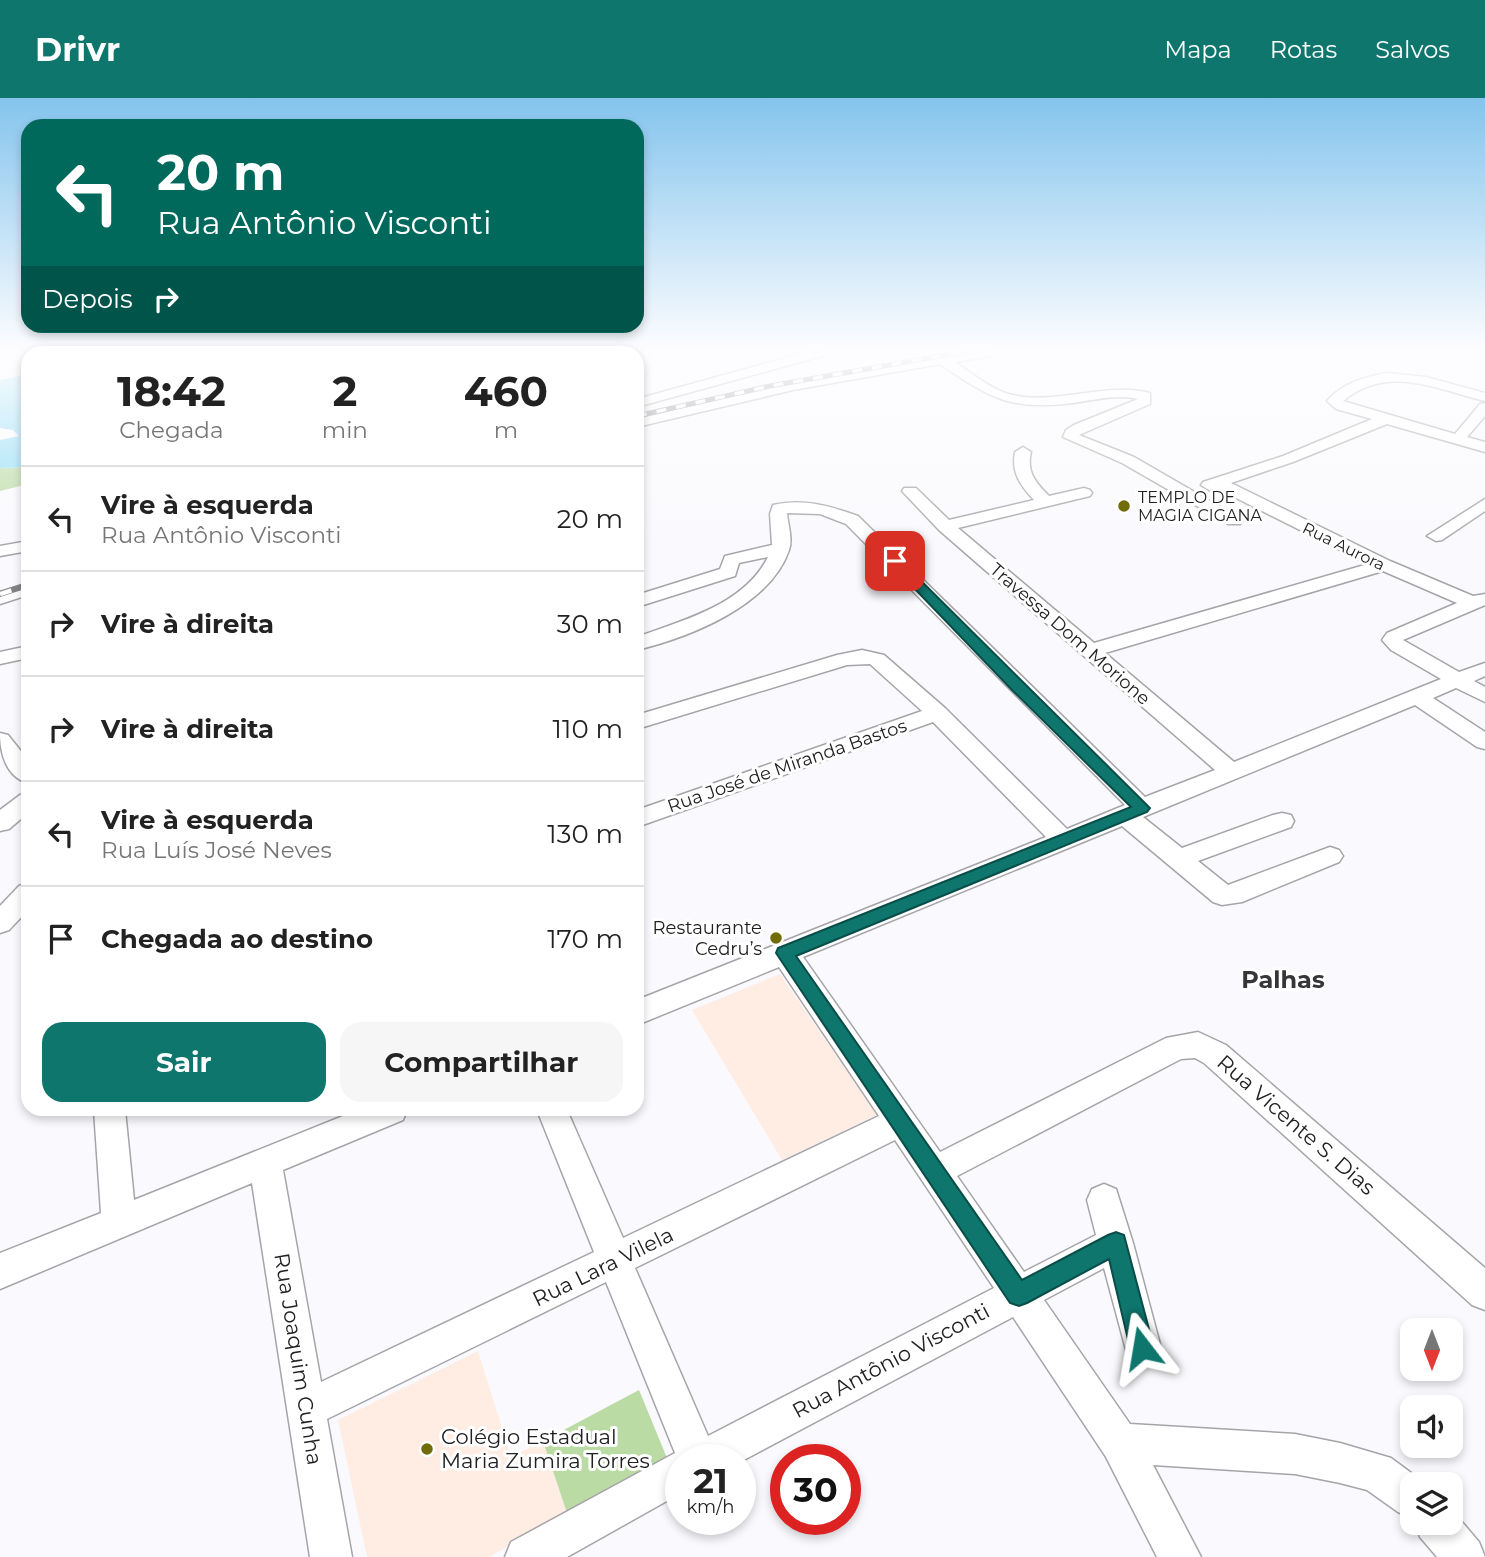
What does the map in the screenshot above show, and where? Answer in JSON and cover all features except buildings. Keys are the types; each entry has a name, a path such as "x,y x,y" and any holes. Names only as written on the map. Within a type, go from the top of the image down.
{"street":[{"path":"1102,420 1079,428 1071,433 1071,438 1128,460 1234,520"},
{"path":"1185,492 1288,459 1382,420"},
{"path":"1389,420 1485,447"},
{"path":"1458,439 1474,420"},
{"path":"1023,452 1019,465 1024,481 1044,501"},
{"name":"Rua Aurora","path":"1217,482 1384,565 1480,600"},
{"name":"Travessa Dom Morione","path":"910,491 945,526 1233,773"},
{"path":"945,526 1084,493"},
{"path":"1436,536 1485,503"},
{"path":"644,641 728,609 774,565 783,535 777,511 782,507 823,509 852,520 1178,859 1216,892 1227,896 1330,856"},
{"path":"0,551 21,547"},
{"path":"644,599 729,572 731,561 780,549"},
{"path":"1089,651 1384,565"},
{"path":"0,598 21,591"},
{"path":"1480,600 1392,640 1484,697"},
{"path":"0,658 21,654"},
{"name":"Rua José de Miranda Bastos","path":"644,720 862,656 877,659 937,713 1062,839"},
{"path":"644,1010 1485,669"},
{"path":"1417,697 1485,742"},
{"name":"Rua José de Miranda Bastos","path":"644,817 937,713"},
{"path":"0,740 21,766"},
{"path":"0,823 21,806"},
{"path":"1178,859 1282,821"},
{"path":"0,923 21,900"},
{"path":"785,953 1120,1443 1180,1557"},
{"name":"Rua Vicente S. Dias","path":"935,1171 1177,1047 1198,1045 1215,1054 1485,1292"},
{"path":"110,1116 119,1221"},
{"path":"555,1116 693,1444"},
{"path":"0,1271 265,1161 348,1117"},
{"name":"Rua Lara Vilela","path":"307,1409 899,1122"},
{"name":"Rua Joaquim Cunha","path":"265,1161 331,1557"},
{"path":"1104,1200 1142,1348"},
{"name":"Rua Antônio Visconti","path":"731,1444 1116,1243"},
{"path":"1120,1443 1295,1454 1377,1472 1400,1489"},
{"path":"526,1557 665,1480"},
{"path":"1446,1535 1464,1557"}],"shaded area":[{"path":"780,974 877,1115 782,1160 692,1010"},
{"name":"Colégio Estadual Maria Zumira Torres","path":"478,1351 511,1457 543,1441 567,1513 489,1557 367,1557 338,1420"}],"green space":[{"path":"21,467 21,486 0,491 0,468"},
{"path":"639,1390 665,1459 567,1513 543,1441"}],"water":[{"path":"0,420 21,420 21,467 0,468 0,440 19,436 13,430 0,428"}],"railway":[{"path":"0,594 21,587"}],"place":[{"name":"TEMPLO DE MAGIA CIGANA","path":"1124,506"},
{"name":"Restaurante Cedru’s","path":"776,938"},
{"name":"Colégio Estadual Maria Zumira Torres","path":"427,1449"}],"district":[{"name":"Palhas","path":"1283,980"}],"route":[{"path":"895,561 1017,687 1142,808 785,953 1019,1295 1116,1243 1142,1348"}]}
